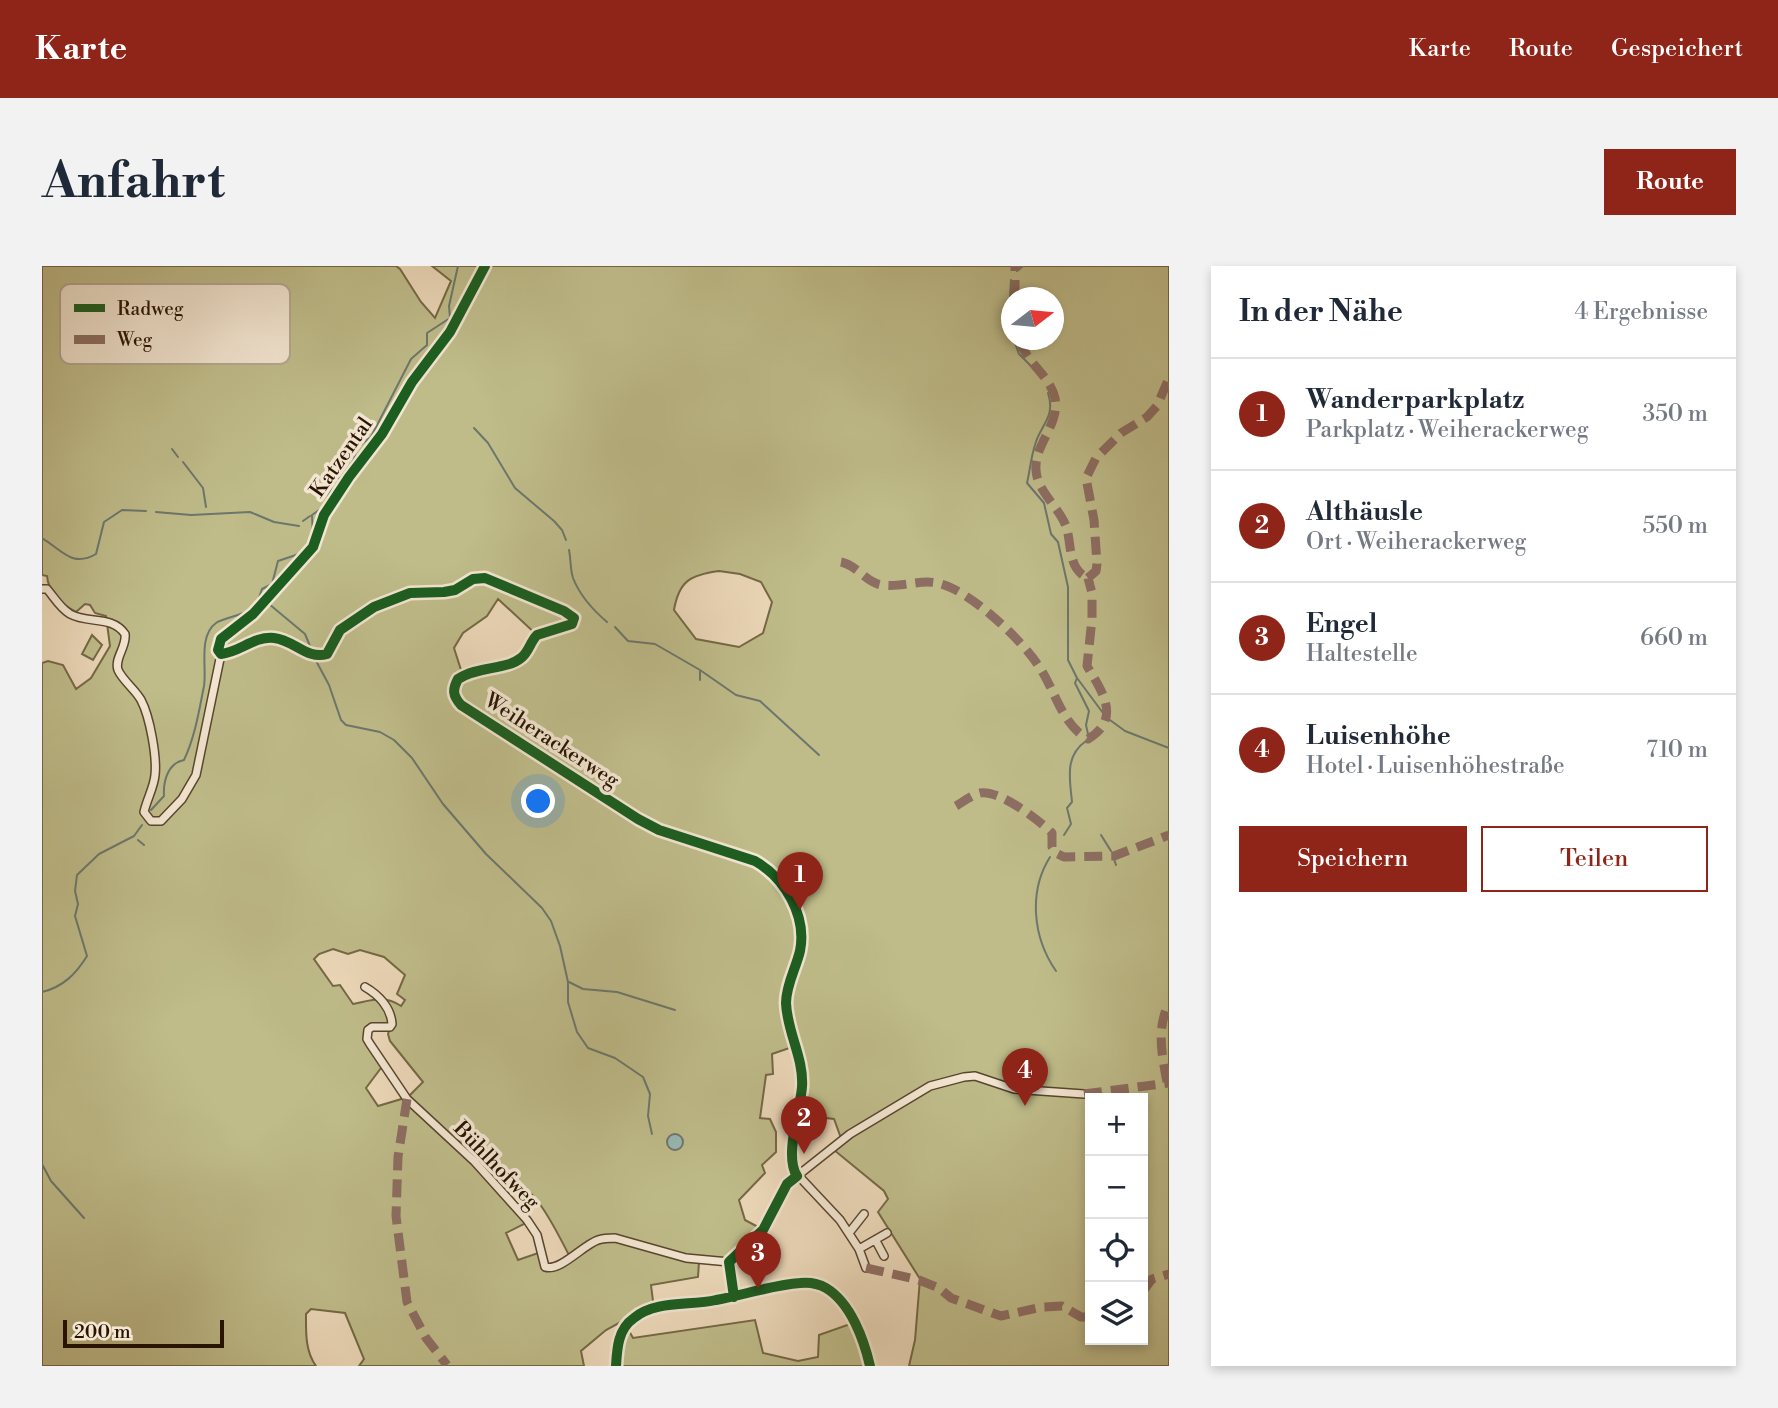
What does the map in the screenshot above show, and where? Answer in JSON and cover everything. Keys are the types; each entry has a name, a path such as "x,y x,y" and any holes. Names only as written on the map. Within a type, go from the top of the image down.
{"street":[{"name":"Katzental","path":"221,654 218,650 220,639 253,614 313,547 324,515 382,434 412,382 450,332 485,266"},
{"name":"Weiherackerweg","path":"221,654 230,653 265,638 288,642 312,655 327,654 340,630 374,607 410,593 455,590 473,579 485,578 571,614 574,621 572,624 537,635 524,656 518,660 481,668 458,679 453,691 455,697 461,705 638,819 679,838 755,861 781,881 793,903 801,943 786,1003 802,1074 793,1164 797,1176"},
{"path":"42,589 50,592 69,614 114,623 125,634 124,648 117,665 119,672 143,705 156,762 155,778 144,812 146,818 151,821 161,821 171,813 196,775 221,654"},
{"name":"Bühlhofweg","path":"365,987 378,996 392,1017 390,1027 372,1027 368,1030 367,1039 370,1044 407,1098 474,1161 527,1220 537,1235 545,1268 553,1268 591,1243 606,1238 615,1238 686,1258 729,1262"},
{"path":"734,1297 729,1262 763,1230 787,1184 850,1134 916,1093 947,1081 975,1076 1014,1088 1084,1094"},
{"path":"797,1176 849,1233 866,1268"},
{"path":"849,1233 864,1214"},
{"path":"859,1249 887,1233"},
{"path":"876,1241 884,1256"},
{"path":"616,1366 616,1350 623,1331 630,1320 640,1313 656,1307 734,1297 803,1283 825,1287 841,1303 865,1346 870,1366"}],"shaded area":[{"path":"42,266 396,266 435,318 451,281 432,266 1169,266 1169,1366 909,1366 915,1340 920,1279 878,1212 888,1199 884,1191 834,1150 842,1141 834,1119 801,1115 802,1085 795,1046 772,1054 773,1074 766,1075 760,1118 770,1119 776,1132 776,1152 762,1165 765,1173 739,1200 745,1220 760,1228 728,1259 699,1262 698,1277 651,1285 654,1309 628,1329 633,1338 755,1320 763,1353 798,1361 818,1357 819,1335 853,1323 869,1366 615,1366 628,1318 606,1330 581,1351 584,1366 359,1366 364,1359 345,1313 311,1309 306,1314 306,1334 308,1348 316,1366 42,1366 42,663 48,661 63,665 76,689 91,678 110,646 106,616 95,613 90,605 85,604 76,612 61,602 47,576 42,575","holes":["719,571 740,574 761,582 772,602 763,633 739,647 696,639 674,610 683,586 693,577 700,575","498,599 537,635 518,660 462,673 454,648 463,633 487,616","333,949 348,954 360,950 384,957 405,975 397,994 405,1000 401,1006 384,999 353,1004 340,985 333,986 314,959","390,1028 390,1041 423,1082 408,1097 378,1106 366,1088 384,1064 368,1037 370,1029","508,1175 519,1182 537,1201 552,1222 570,1257 545,1267 541,1252 518,1260 506,1233 530,1221 498,1186"]},
{"path":"92,635 102,645 93,660 82,654"}],"water":[{"path":"675,1134 683,1142 675,1150 667,1142"}],"waterway":[{"path":"313,537 312,515 325,506 333,483 351,465 358,447 371,437 411,359 427,345 427,333 450,318 449,306 458,266"},
{"path":"1017,271 1023,266"},
{"path":"1011,280 1011,287"},
{"path":"1018,350 1041,376"},
{"path":"1048,393 1049,415 1037,438 1027,483 1044,503 1051,534 1058,542 1068,587 1068,660 1077,678 1075,683 1089,711 1086,725 1088,734"},
{"path":"376,447 392,426"},
{"path":"474,428 488,443 515,488 554,521 566,540"},
{"path":"172,449 178,457"},
{"path":"183,462 203,488 206,507"},
{"path":"42,538 68,556 88,558 96,554 104,522 122,510 146,511"},
{"path":"156,512 191,515 250,512 274,522 299,526"},
{"path":"303,521 310,516"},
{"path":"256,606 262,589 272,584 278,561 299,554 311,542"},
{"path":"569,550 572,575 579,591 607,622"},
{"path":"269,604 305,634 312,651"},
{"path":"151,810 164,796 164,784 170,769 184,760 191,742 204,686 205,644 210,629 219,621 252,610"},
{"path":"615,627 628,641 655,644 736,695 760,701 819,755"},
{"path":"314,657 329,685 341,720 346,725 380,732 394,740 412,758 443,804 486,854 542,908 551,921 560,946 568,982 568,1002 577,1032 588,1048 615,1058 643,1077 650,1094 648,1116 652,1134"},
{"path":"700,671 700,680"},
{"path":"1077,678 1103,713"},
{"path":"1110,720 1125,731 1169,748"},
{"path":"1064,835 1071,824 1067,808 1072,802 1071,761 1086,741"},
{"path":"42,992 68,979 87,956 75,916 78,904 75,891 77,875 99,854 134,836 142,825"},
{"path":"1101,835 1111,851"},
{"path":"138,840 144,845"},
{"path":"1050,857 1038,885 1036,915 1042,944 1056,971"},
{"path":"1114,859 1116,865"},
{"path":"569,982 583,989 617,992 675,1010"},
{"path":"42,1164 51,1181 84,1218"}],"marked path":[{"path":"1015,266 1015,287"},
{"path":"1024,350 1048,382 1055,398 1054,417 1036,461 1037,478 1066,526 1073,562 1081,574 1088,578"},
{"path":"1088,578 1096,571 1097,564 1094,520 1086,478 1096,458 1121,433 1147,417 1157,406 1169,378"},
{"path":"841,562 876,584 889,586 934,582 953,589 980,606 1030,654 1071,724 1088,739 1098,731 1107,714 1103,695 1087,666 1092,619 1092,593 1088,578"},
{"path":"956,806 980,793 998,796 1029,814 1052,833 1052,847 1064,857 1114,856 1169,835"},
{"path":"1167,1082 1161,1032 1169,1003"},
{"path":"1084,1094 1169,1083"},
{"path":"407,1099 398,1157 396,1216 407,1302 426,1338 447,1365"},
{"path":"866,1268 919,1280 939,1288 951,1298 1001,1316 1042,1307 1062,1306 1085,1317"},
{"path":"1148,1284 1152,1279 1169,1274"}],"cycle path":[{"path":"485,266 450,332 412,382 382,434 324,515 313,547 253,614 221,639 218,650 221,654 228,653 260,639 274,638 313,654 327,654 340,630 374,607 410,593 455,590 473,579 485,578 564,611 574,618 572,624 537,635 524,656 515,662 474,672 458,679 454,690 458,702 638,819 659,830 755,861 776,877 797,912 800,951 786,996 787,1014 802,1076 792,1145 793,1167 797,1176 787,1184 763,1230 729,1262 734,1297"},
{"path":"616,1366 618,1346 625,1328 629,1322 652,1308 706,1302 803,1283 826,1288 843,1303 860,1334 870,1366"}],"place":[{"name":"Wanderparkplatz","path":"800,910"},
{"name":"Luisenhöhe","path":"1025,1106"},
{"name":"Althäusle","path":"804,1154"},
{"name":"Engel","path":"758,1289"}]}
